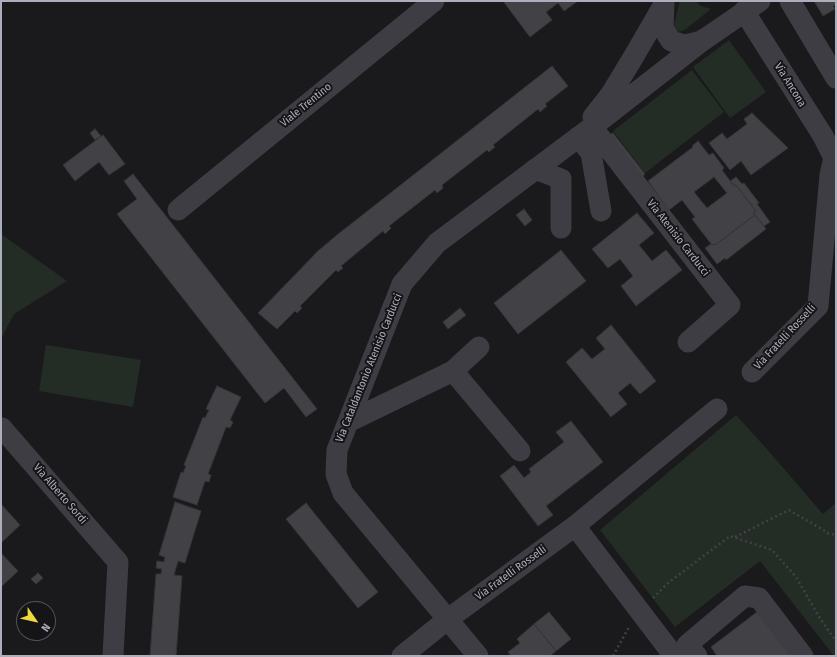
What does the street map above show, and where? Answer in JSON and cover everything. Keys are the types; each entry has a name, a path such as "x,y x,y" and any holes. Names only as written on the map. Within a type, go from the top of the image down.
{"street":[{"name":"Viale Trentino","path":"178,210 434,1"},
{"path":"790,1 836,78"},
{"path":"664,3 664,28 671,41 685,45 702,41"},
{"path":"585,132 611,94 664,3"},
{"path":"585,132 747,4"},
{"name":"Via Ancona","path":"747,4 835,157"},
{"path":"585,132 591,153 601,211"},
{"name":"Via Cataldantonio Atenisio Carducci","path":"478,656 343,493 336,474 337,450 402,284 437,242 585,132"},
{"name":"Via Atenisio Carducci","path":"585,132 730,305 688,342"},
{"name":"Via Fratelli Rosselli","path":"752,372 818,306 830,175 835,157"},
{"path":"535,169 561,180 561,228"},
{"path":"348,422 453,371 479,347"},
{"path":"453,371 520,451"},
{"name":"Via Fratelli Rosselli","path":"402,656 575,526 717,409"},
{"name":"Via Alberto Sordi","path":"1,428 7,433 118,562 113,656"},
{"path":"575,526 674,656"},
{"path":"697,656 687,645 745,596 760,598 803,656"}],"path":[{"path":"735,537 789,510 825,530 827,533 836,535"},
{"path":"613,656 627,630 640,612"}],"shaded area":[{"path":"680,1 695,1 701,6 711,9 686,29 679,32 675,29 674,24"},
{"path":"729,40 766,92 730,118 693,67"},
{"path":"692,70 724,112 645,173 613,131"},
{"path":"1,234 67,281 14,314 1,339"},
{"path":"46,345 141,360 133,407 39,391"},
{"path":"736,415 823,514 836,503 836,656 834,656 760,561 675,627 600,530"}],"building":[{"path":"503,1 578,1 564,11 558,3 546,12 552,20 530,37"},
{"path":"814,1 836,1 836,5 833,6 835,9 823,16"},
{"path":"552,66 568,86 545,104 547,106 540,112 538,109 493,145 495,147 489,152 487,150 442,185 443,188 437,193 435,190 389,226 391,228 385,234 383,231 341,266 343,268 338,272 336,270 300,306 302,308 297,313 295,311 277,329 258,313 318,251 337,235"},
{"path":"752,113 788,148 751,175 741,161 730,170 709,143 722,133 727,139 747,124 744,119"},
{"path":"95,129 101,136 95,140 90,133"},
{"path":"613,133 645,174 640,178 609,135"},
{"path":"103,135 125,164 109,175 99,162 75,181 63,165"},
{"path":"698,141 709,155 713,153 724,168 722,170 734,186 736,185 756,211 753,213 755,215 715,245 712,245 692,219 695,217 682,200 669,210 648,181 693,147 692,146","holes":["714,177 727,193 707,208 694,192"]},
{"path":"133,174 317,409 306,417 284,388 265,403 117,214 137,199 124,181"},
{"path":"736,177 742,184 744,183 759,203 757,204 770,222 764,226 753,213 756,211 736,185 734,186 730,181"},
{"path":"524,209 532,220 525,226 516,215"},
{"path":"637,213 654,233 639,245 652,261 666,250 682,270 636,306 621,286 633,276 620,259 608,268 592,249"},
{"path":"755,215 766,229 726,260 725,258 717,264 705,248 711,244 715,245"},
{"path":"561,250 586,281 518,334 494,303"},
{"path":"460,308 466,315 448,329 443,322"},
{"path":"611,325 656,381 640,394 630,383 618,393 627,404 611,417 566,362 582,348 592,359 605,349 596,338"},
{"path":"217,386 241,397 230,420 233,422 230,428 226,427 208,474 211,475 209,482 205,481 197,505 173,497 181,472 183,473 186,466 184,465 203,417 205,418 209,410 206,409"},
{"path":"571,421 603,462 546,506 553,515 538,526 500,476 514,465 524,478 531,472 529,469 564,442 556,432"},
{"path":"175,502 201,511 185,563 178,561 174,575 182,576 176,656 150,656 156,574 161,574 162,569 156,568 157,561 164,562 165,557 159,555"},
{"path":"306,503 378,592 358,608 286,519"},
{"path":"1,504 20,525 1,543"},
{"path":"1,553 18,571 1,587"},
{"path":"38,573 43,578 36,584 31,579"},
{"path":"549,612 571,639 556,651 534,624"},
{"path":"757,612 791,656 717,656 711,647"},
{"path":"534,624 556,651 550,656 511,656 508,652 520,643 517,639"}]}
